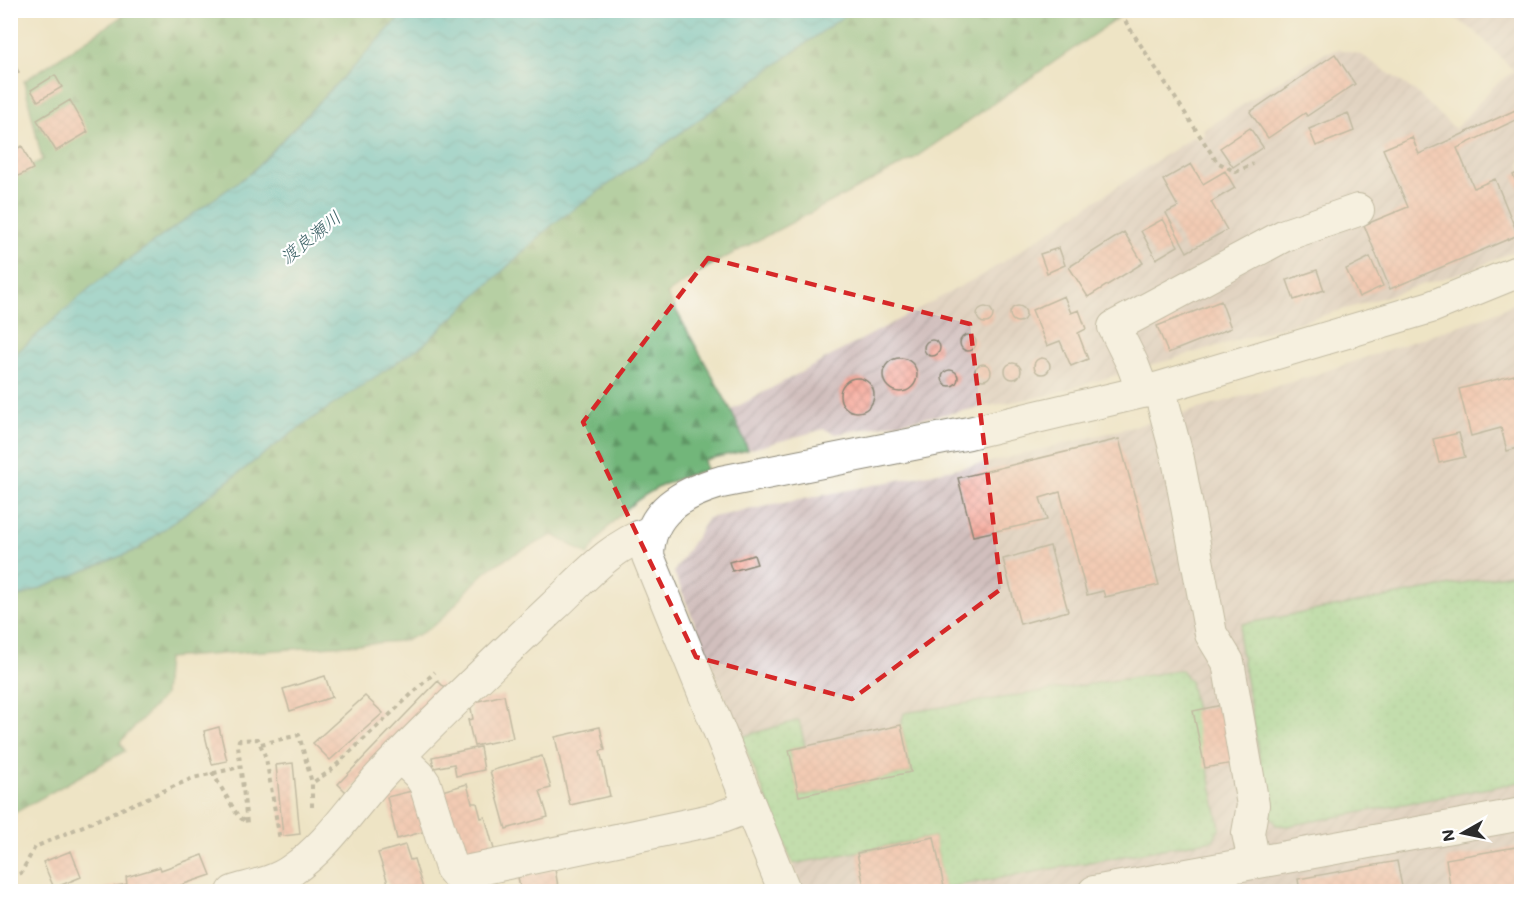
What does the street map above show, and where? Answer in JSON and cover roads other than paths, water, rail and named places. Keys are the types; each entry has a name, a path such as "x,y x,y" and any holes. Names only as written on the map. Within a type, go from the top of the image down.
{"street":[{"path":"1254,861 1248,833 1253,805 1228,662 1211,634 1178,459 1151,390 1132,363 1114,327 1285,235 1358,210"},
{"path":"785,891 656,581 648,556 651,532 675,501 688,493 710,485 969,433 1151,390 1431,307 1521,270"},
{"path":"233,891 291,869 317,850 399,756 485,669 604,557 633,538 651,532"},
{"path":"399,756 425,784 451,868 456,874 716,819 750,806"},
{"path":"1094,891 1521,814"}],"water":[{"name":"渡良瀬川","path":"406,11 851,11 553,224 423,345 304,424 136,550 11,600 11,358 92,286 252,172"}]}
